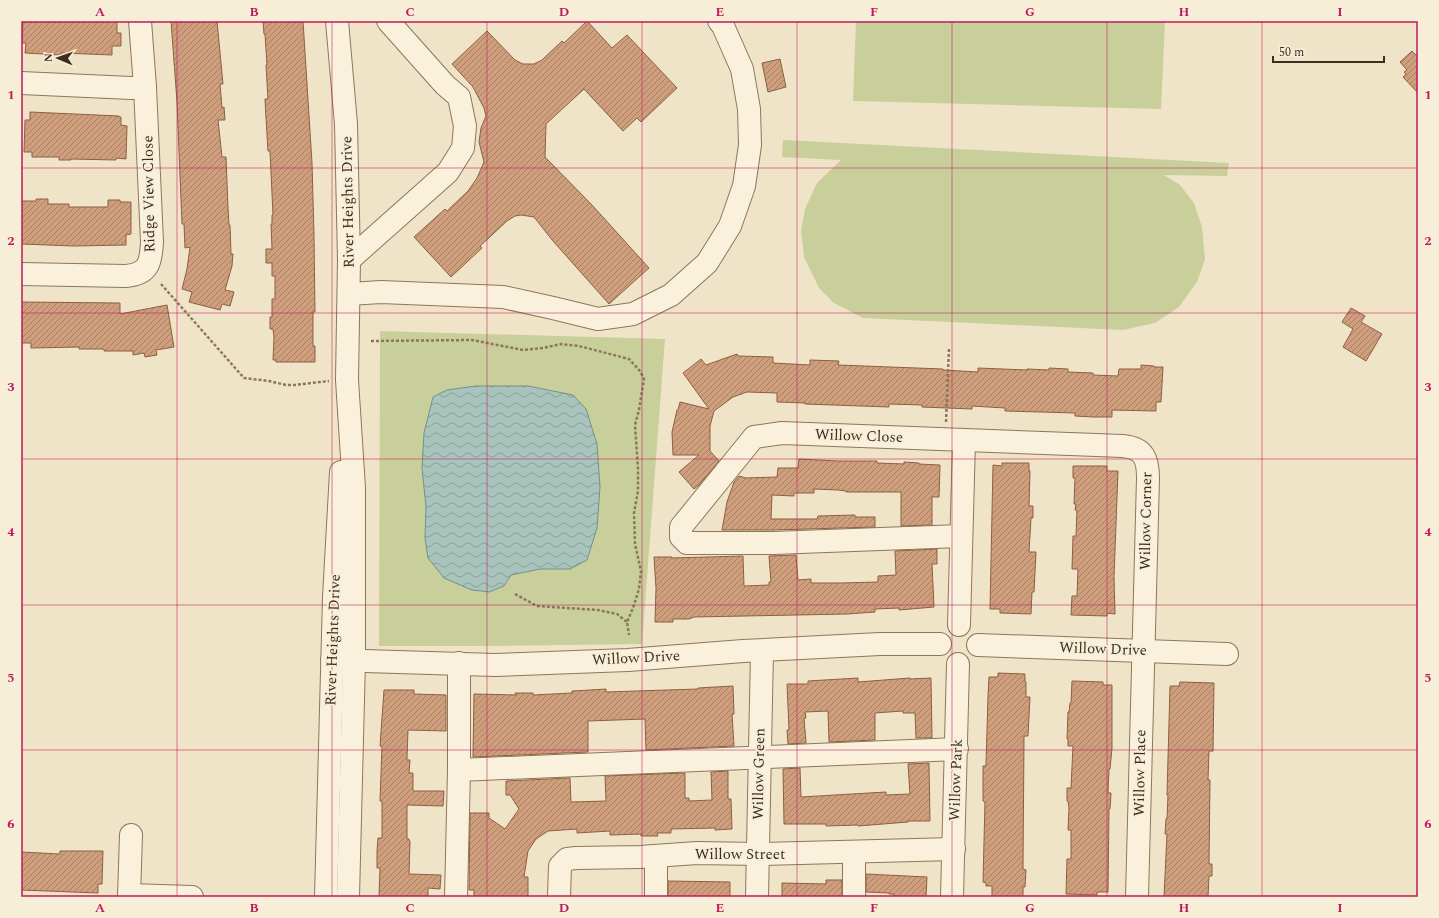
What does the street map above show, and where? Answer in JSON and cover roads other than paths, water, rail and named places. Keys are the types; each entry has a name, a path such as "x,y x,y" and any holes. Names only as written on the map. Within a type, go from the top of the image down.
{"street":[{"name":"Ridge View Close","path":"21,274 126,276 134,275 146,268 150,261 152,242 145,87 140,21"},
{"name":"River Heights Drive","path":"326,897 335,574 338,382 349,294 346,124 337,21"},
{"path":"349,260 448,172 463,148 465,126 459,97 444,85 388,21"},
{"path":"349,294 381,292 503,297 598,319 633,314 671,295 707,263 730,226 745,179 750,145 749,109 742,69 723,26 719,21"},
{"path":"21,83 131,88 145,87"},
{"name":"River Heights Drive","path":"338,382 354,488 354,660 348,897"},
{"name":"Willow Close","path":"961,536 773,543 687,543 681,537 681,527 754,437 782,433 964,441"},
{"path":"959,625 964,441"},
{"name":"Willow Corner","path":"964,441 1123,446 1136,448 1142,453 1146,461 1148,478 1143,650"},
{"path":"959,625 971,629 975,634 978,645 976,653 972,658 967,662 958,664 948,661 940,651 940,644 941,638 948,629 959,625"},
{"name":"Willow Drive","path":"332,660 495,665 628,660 880,644 940,644"},
{"name":"Willow Drive","path":"978,645 1227,654"},
{"name":"Willow Place","path":"1137,897 1143,650"},
{"name":"Willow Green","path":"756,897 762,651"},
{"path":"456,897 459,770 459,663"},
{"name":"Willow Park","path":"952,897 958,664"},
{"path":"459,770 957,748"},
{"path":"131,835 129,896 192,897"},
{"name":"Willow Street","path":"559,897 560,866 567,859 696,853 758,854 954,849"},
{"path":"854,852 854,897"},
{"path":"656,856 656,897"}],"water":[{"path":"476,386 528,386 573,395 586,409 597,444 600,487 597,528 587,560 570,569 540,569 511,575 504,586 489,592 472,590 444,578 428,558 425,538 426,507 422,468 424,433 433,397 447,390"}]}
